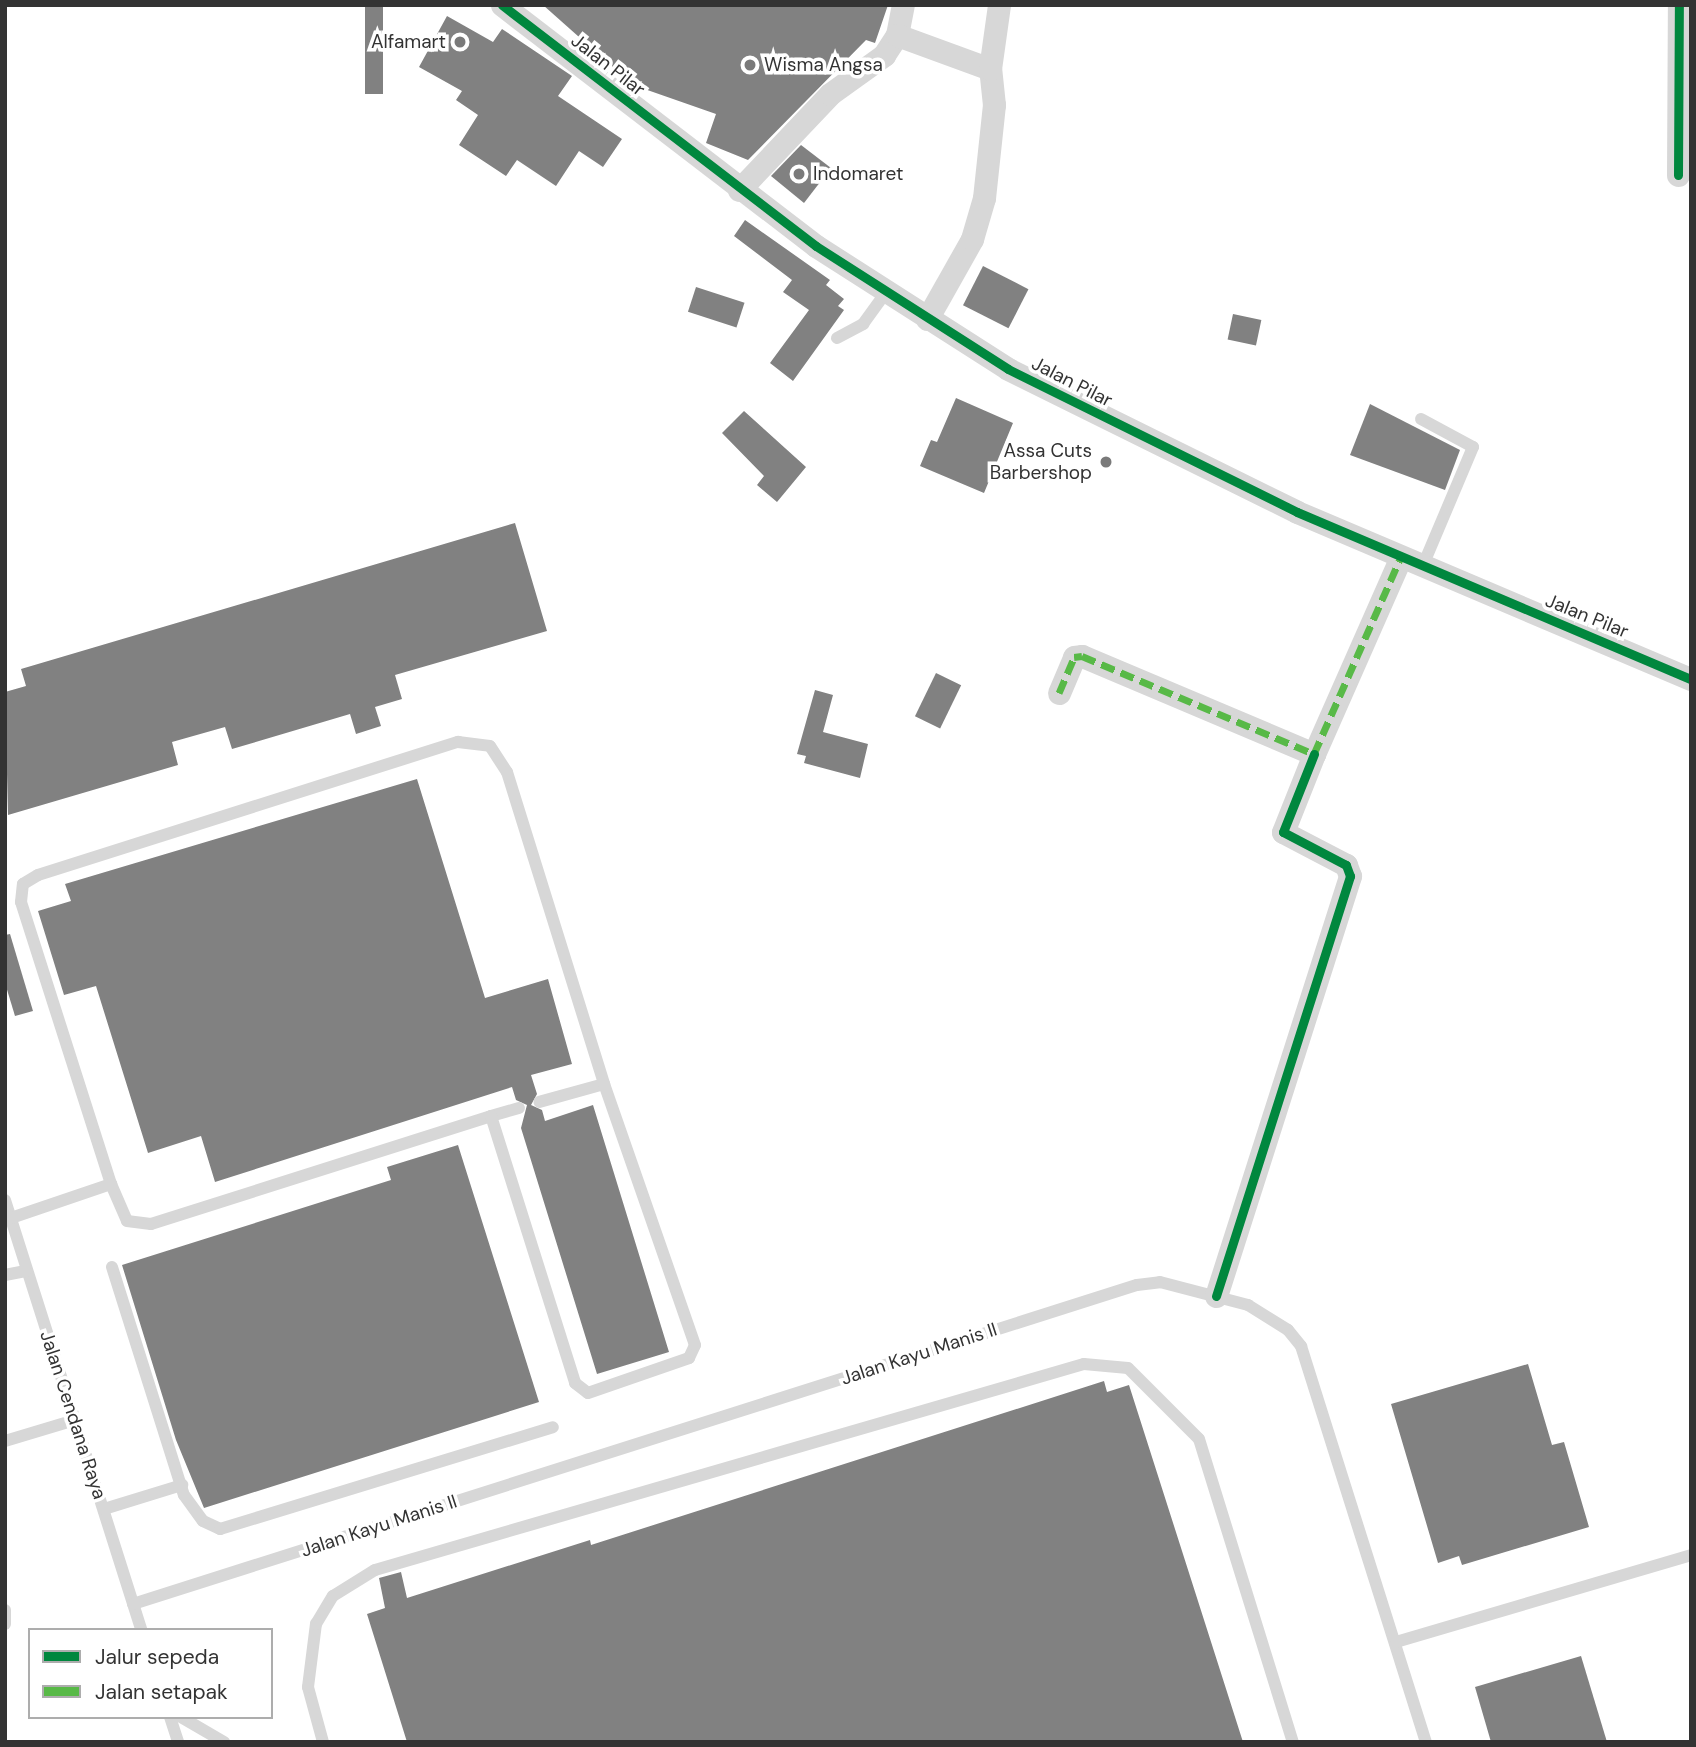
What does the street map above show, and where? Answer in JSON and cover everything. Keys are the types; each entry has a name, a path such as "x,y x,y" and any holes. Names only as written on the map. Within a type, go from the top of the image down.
{"street":[{"name":"Jalan Pilar","path":"502,5 739,190 885,294 1032,381 1400,559 1691,679"},
{"path":"739,190 830,94 884,55 897,35 903,5"},
{"path":"927,320 972,239 984,198 994,104 990,69 999,5"},
{"path":"1678,175 1679,5"},
{"path":"897,35 990,69"},
{"path":"1216,1296 1350,876 1346,865 1283,832 1314,754 1400,559"},
{"path":"1059,693 1074,657 1082,656 1314,754"}],"lane":[{"path":"837,338 863,324 885,294"},
{"path":"1421,419 1473,447 1422,568"},
{"path":"491,1115 575,1382 588,1393 689,1358 695,1345 604,1084 507,772 490,746 458,742 38,875 23,884 21,902 111,1184 127,1221 145,1225 491,1115 519,1108"},
{"path":"539,1102 604,1084"},
{"path":"11,1218 111,1184"},
{"name":"Jalan Cendana Raya","path":"5,1200 141,1628"},
{"path":"112,1267 190,1508 220,1529 552,1427"},
{"path":"5,1275 26,1271"},
{"name":"Jalan Kayu Manis II","path":"133,1604 1137,1285 1160,1282 1248,1305 1270,1318 1301,1346 1426,1742"},
{"path":"323,1742 308,1687 316,1624 333,1596 375,1570 1084,1364 1128,1368 1199,1439 1293,1742"},
{"path":"5,1441 75,1420"},
{"path":"104,1509 182,1485"},
{"path":"1396,1642 1691,1555"},
{"path":"5,1610 5,1624"},
{"path":"171,1719 178,1742"},
{"path":"184,1719 224,1742"}],"building":[{"path":"365,5 383,5 383,94 365,94"},
{"path":"543,5 888,5 875,43 866,40 748,160 706,143 716,114 633,85"},
{"path":"447,16 493,42 502,29 572,76 558,96 622,139 603,167 579,151 556,186 517,160 506,176 459,145 478,115 456,100 462,91 419,67"},
{"path":"801,145 831,168 804,203 771,176"},
{"path":"745,220 830,280 826,285 844,299 838,306 844,310 793,381 770,363 809,310 783,292 792,280 734,236"},
{"path":"983,266 1028,289 1008,328 963,305"},
{"path":"696,287 745,303 736,327 688,312"},
{"path":"1233,314 1261,320 1256,345 1228,339"},
{"path":"956,398 1013,423 984,493 920,466 931,440 937,442"},
{"path":"1370,404 1460,450 1445,490 1350,455"},
{"path":"744,411 806,467 777,502 757,485 764,476 722,433"},
{"path":"515,523 547,631 395,675 402,699 375,707 381,726 356,734 350,714 232,749 225,727 172,742 178,765 8,815 5,692 26,686 21,669"},
{"path":"936,673 961,685 940,728 915,716"},
{"path":"815,690 833,695 823,732 868,744 860,778 804,763 806,756 797,754"},
{"path":"417,779 485,998 548,979 572,1064 531,1075 537,1094 531,1105 542,1110 545,1121 593,1105 669,1352 597,1374 521,1128 527,1105 516,1100 512,1087 215,1182 201,1136 148,1153 96,986 64,995 38,911 71,901 65,884"},
{"path":"10,934 33,1011 15,1016 5,983 5,935"},
{"path":"458,1145 539,1402 204,1508 176,1440 122,1265 391,1180 387,1167"},
{"path":"1528,1364 1552,1445 1564,1442 1589,1527 1462,1565 1459,1556 1438,1563 1391,1404"},
{"path":"1104,1381 1107,1392 1129,1385 1243,1742 407,1742 367,1614 385,1608 379,1578 401,1572 407,1598 590,1540 591,1545"},
{"path":"1581,1656 1607,1742 1491,1742 1475,1687"}],"marked path":[{"path":"1059,693 1074,657 1082,656 1314,754 1400,559"}],"cycle path":[{"path":"502,5 816,246 1008,369 1297,512 1691,679"},
{"path":"1678,175 1679,5"},
{"path":"1216,1296 1350,876 1346,865 1283,832 1314,754"}],"place":[{"name":"Alfamart","path":"460,42"},
{"name":"Wisma Angsa","path":"750,65"},
{"name":"Indomaret","path":"799,174"},
{"name":"Assa Cuts Barbershop","path":"1106,462"}]}
